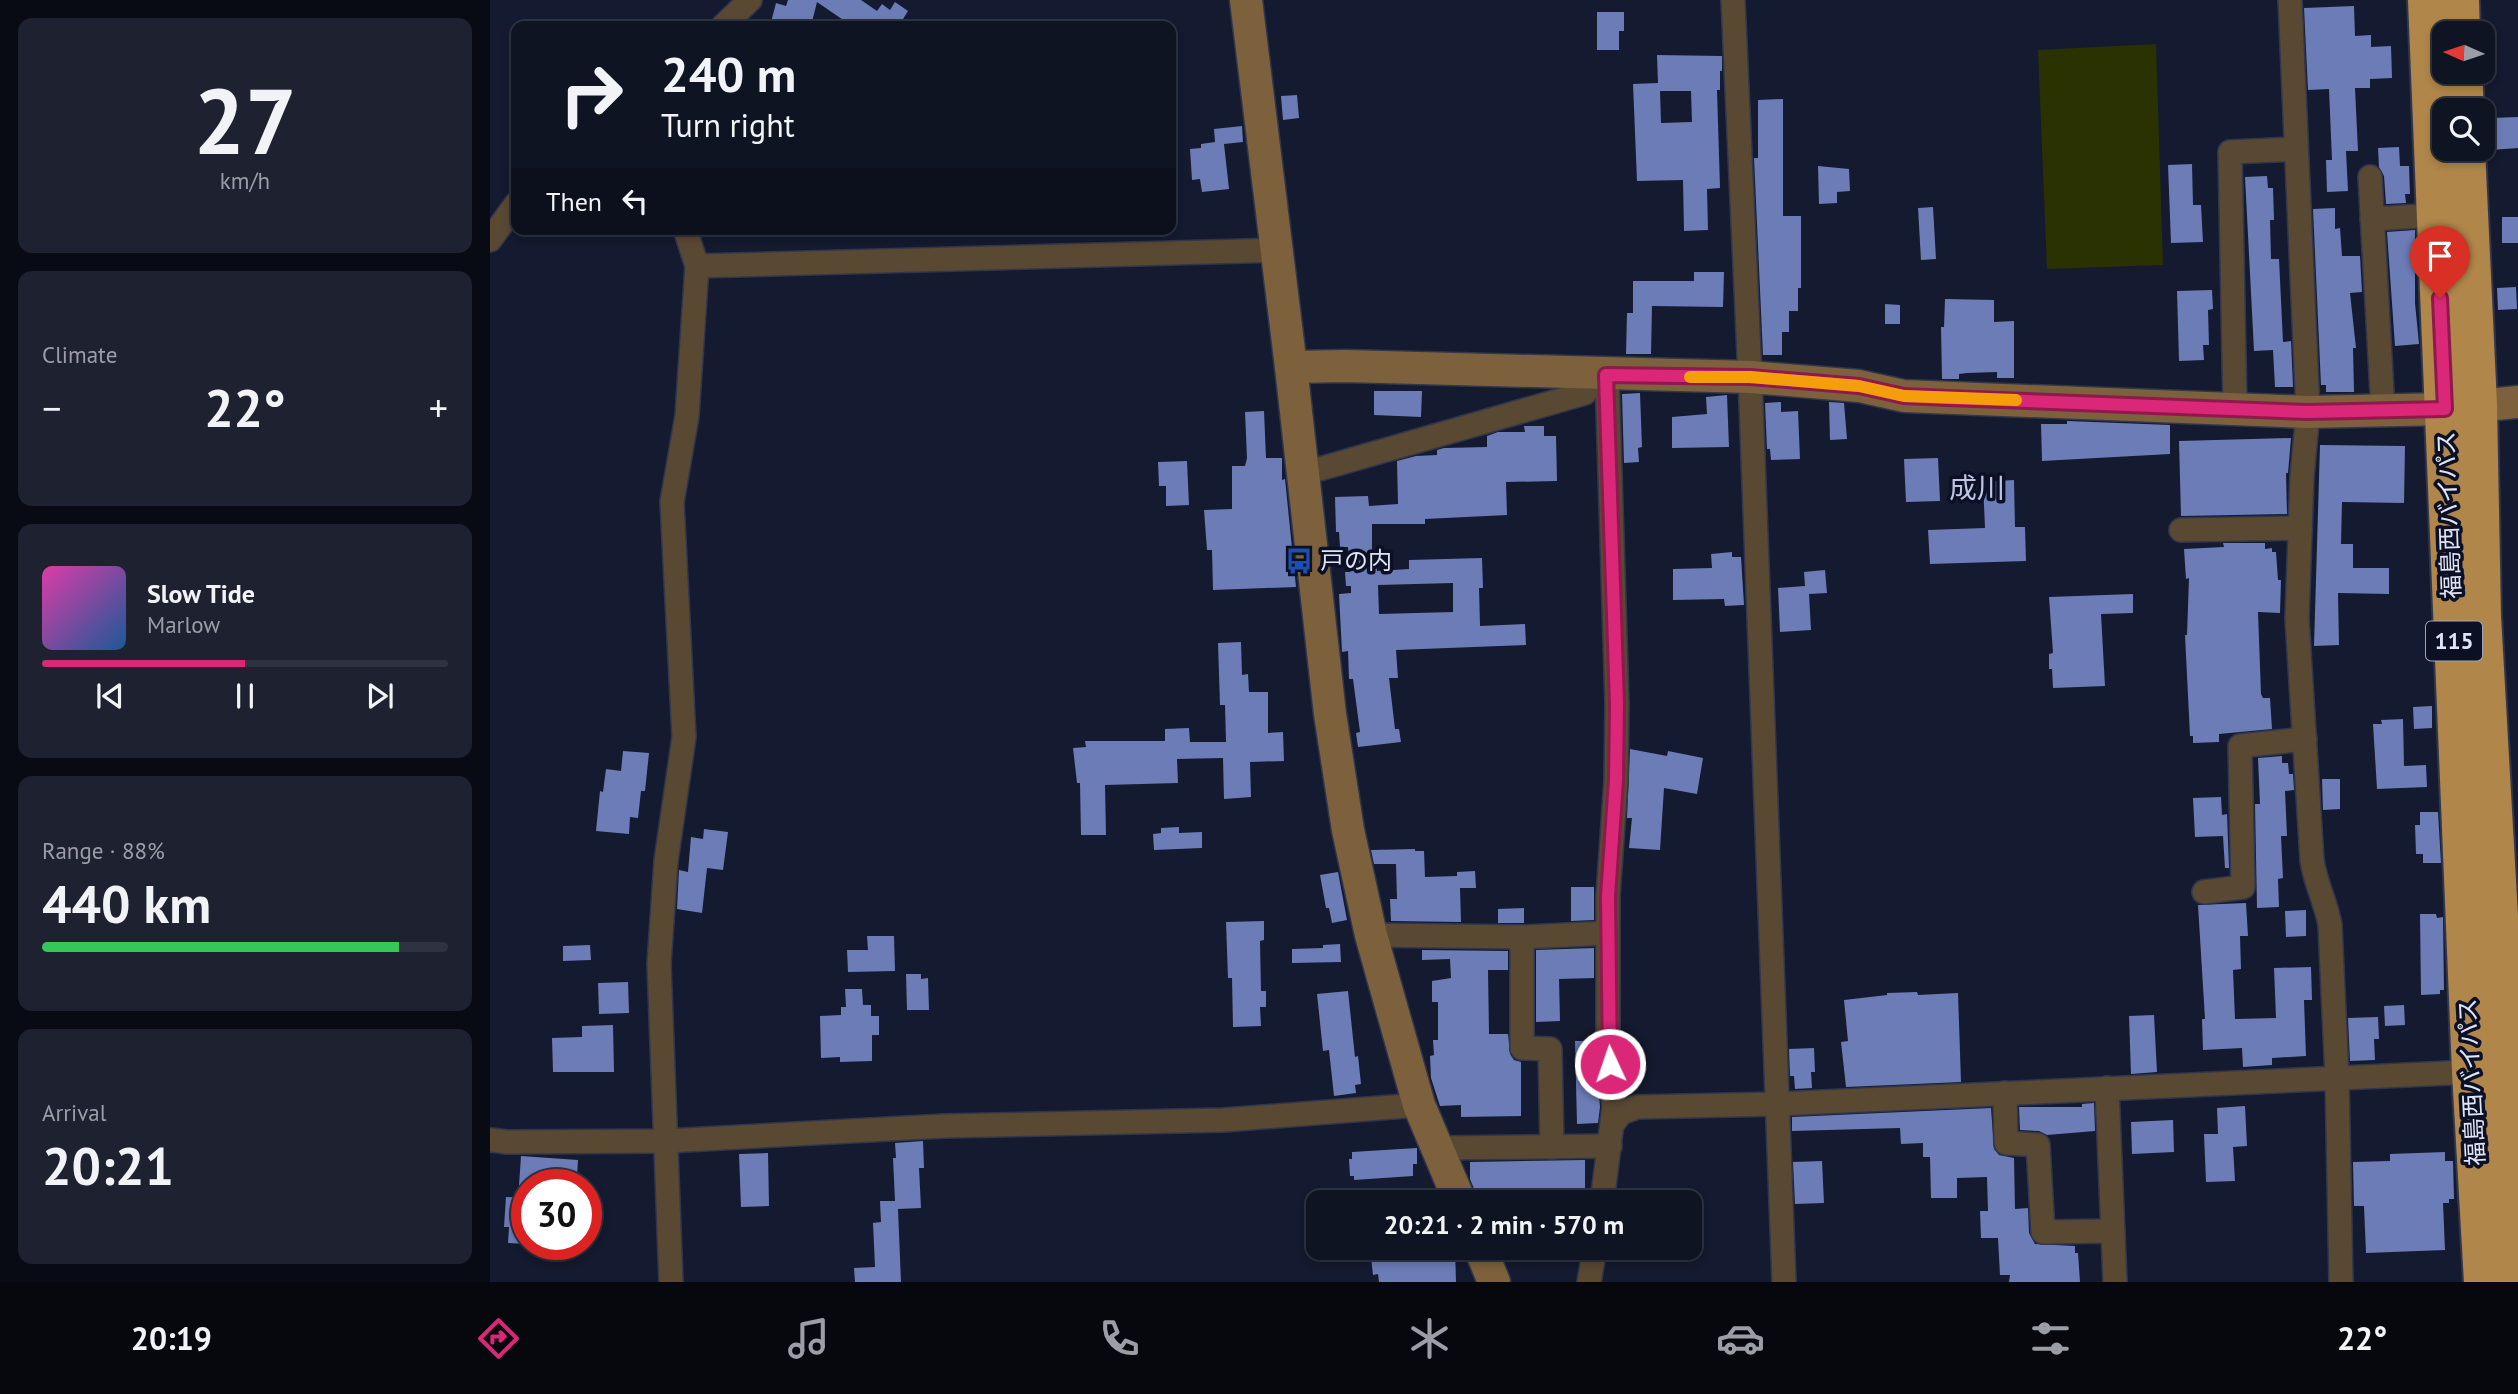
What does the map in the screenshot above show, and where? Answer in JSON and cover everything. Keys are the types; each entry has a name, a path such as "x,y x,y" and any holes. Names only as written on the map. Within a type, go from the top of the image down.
{"highway":[{"name":"福島西バイパス","path":"2427,0 2437,215 2462,407 2507,880 2514,1113 2515,1282"},
{"path":"2460,0 2461,21"},
{"name":"福島西バイパス","path":"2466,161 2462,407 2465,925 2483,1282"},
{"path":"2482,616 2506,721 2518,754"},
{"path":"2465,925 2507,880"},
{"path":"2471,1072 2514,1113"}],"street":[{"path":"728,21 751,0"},
{"path":"1246,0 1330,714 1348,830 1371,935 1419,1105 1456,1190"},
{"path":"1733,0 1784,1282"},
{"path":"2290,0 2308,412 2297,619 2314,875 2328,910 2330,925 2337,1077 2341,1282"},
{"path":"2235,409 2230,152 2296,149"},
{"path":"2370,177 2382,411"},
{"path":"490,240 511,211"},
{"path":"2372,219 2437,215"},
{"path":"671,1282 659,964 666,861 684,737 672,502 687,416 697,266 687,235"},
{"path":"697,266 1277,250"},
{"path":"1291,367 1346,366 1750,377 1859,386 1904,396 2308,412 2382,411 2518,402"},
{"path":"1303,474 1585,393 1603,375"},
{"path":"1603,375 1617,704 1616,780 1608,896 1608,1043 1614,1107 1604,1190"},
{"path":"2180,530 2300,528"},
{"path":"2204,892 2243,887 2240,746 2305,739"},
{"path":"1371,935 1522,937 1608,933"},
{"path":"1522,937 1522,1048 1550,1049 1552,1147"},
{"path":"1611,1136 1621,1113 1637,1107 1777,1104 2471,1072"},
{"path":"2107,1088 2115,1282"},
{"path":"2006,1093 2006,1143 2038,1145 2043,1232 2113,1231"},
{"path":"490,1140 666,1141 944,1126 1224,1120 1419,1105"},
{"path":"1438,1148 1552,1147 1611,1136"},
{"path":"1485,1260 1494,1282"},
{"path":"1590,1282 1593,1260"}],"green space":[{"path":"2156,44 2163,265 2047,269 2038,50"}],"building":[{"path":"788,0 861,0 877,11 882,4 890,10 895,2 908,11 903,19 906,21 845,21 817,2 812,21 771,21 776,3 786,6"},
{"path":"2354,6 2355,36 2371,35 2371,47 2391,46 2392,78 2370,79 2370,88 2355,88 2358,151 2346,151 2348,191 2327,192 2326,160 2332,160 2329,89 2308,90 2304,8"},
{"path":"1597,12 1624,12 1624,31 1619,31 1619,50 1597,50"},
{"path":"1657,55 1722,56 1720,90 1717,90 1720,188 1707,189 1708,230 1684,231 1683,180 1637,181 1633,84 1658,83","holes":["1660,91 1691,91 1692,122 1661,123"]},
{"path":"1297,95 1299,118 1283,120 1281,96"},
{"path":"1783,99 1783,216 1801,216 1801,288 1798,288 1798,311 1789,311 1789,332 1782,332 1782,355 1763,355 1754,158 1758,158 1758,100"},
{"path":"2518,117 2518,148 2495,150 2495,118"},
{"path":"1242,126 1243,142 1224,144 1229,189 1202,192 1200,179 1192,180 1190,149 1215,142 1214,129"},
{"path":"2399,147 2400,166 2409,166 2410,194 2405,194 2406,203 2386,204 2378,148"},
{"path":"2192,164 2193,205 2201,205 2203,242 2171,243 2168,165"},
{"path":"1818,166 1849,169 1850,191 1837,192 1837,203 1819,204"},
{"path":"2267,176 2268,188 2273,188 2271,259 2279,259 2283,342 2291,341 2293,387 2275,387 2273,350 2254,351 2245,177"},
{"path":"1933,207 1936,259 1921,260 1918,208"},
{"path":"2335,208 2335,229 2340,228 2342,256 2360,256 2362,292 2350,293 2356,348 2353,348 2354,392 2326,392 2326,385 2321,385 2313,209"},
{"path":"2502,217 2518,217 2518,243 2502,243"},
{"path":"2415,230 2415,303 2419,344 2395,346 2387,232"},
{"path":"1694,272 1724,272 1723,307 1652,306 1651,354 1626,354 1627,313 1633,313 1633,281 1694,281"},
{"path":"2516,287 2517,309 2498,310 2497,288"},
{"path":"2212,290 2213,309 2208,310 2209,345 2203,345 2204,360 2179,361 2177,291"},
{"path":"1945,299 1994,300 1994,322 2014,321 2014,378 1997,378 1997,372 1959,374 1959,379 1942,379 1941,327 1944,327"},
{"path":"1885,304 1900,305 1900,324 1885,324"},
{"path":"1374,391 1422,391 1421,417 1374,415"},
{"path":"1640,393 1642,447 1638,448 1639,462 1624,463 1622,394"},
{"path":"1727,395 1729,447 1672,448 1672,417 1707,414 1706,397"},
{"path":"1781,402 1781,412 1798,411 1800,459 1771,460 1770,449 1767,449 1765,403"},
{"path":"1829,402 1844,403 1847,439 1830,440"},
{"path":"1264,411 1266,458 1282,458 1282,480 1285,479 1296,587 1213,590 1212,550 1207,550 1204,510 1232,509 1232,466 1245,466 1247,458 1245,412"},
{"path":"2067,421 2170,425 2170,454 2042,461 2041,424 2067,424"},
{"path":"1524,426 1544,426 1544,436 1556,436 1557,481 1506,482 1507,515 1425,519 1425,524 1372,524 1372,559 1376,559 1377,571 1409,569 1409,560 1482,558 1483,588 1479,588 1480,626 1525,624 1526,645 1396,650 1398,678 1389,678 1395,729 1399,729 1401,742 1358,747 1356,733 1360,732 1353,679 1349,679 1348,651 1342,652 1339,594 1351,593 1351,586 1346,586 1345,572 1350,572 1348,547 1340,547 1339,532 1336,532 1335,497 1368,496 1369,506 1398,504 1397,461 1416,456 1437,455 1437,450 1444,448 1487,447 1487,436 1498,432 1525,432","holes":["1453,583 1453,612 1379,614 1378,585"]},
{"path":"2291,438 2286,473 2287,514 2181,516 2179,441"},
{"path":"2320,445 2405,446 2404,503 2342,502 2341,544 2353,544 2353,568 2389,568 2389,594 2338,593 2339,645 2314,646"},
{"path":"1938,458 1940,501 1906,502 1904,459"},
{"path":"1187,461 1189,505 1166,506 1166,486 1159,486 1158,462"},
{"path":"2014,480 2015,527 2025,527 2026,561 1930,564 1928,530 1985,528 1983,482"},
{"path":"2223,543 2265,543 2265,549 2272,548 2272,552 2276,552 2278,580 2281,580 2280,613 2258,612 2261,694 2263,698 2270,698 2272,729 2219,734 2219,742 2193,743 2193,736 2190,736 2185,635 2189,578 2186,579 2184,549 2224,547"},
{"path":"1732,552 1732,557 1741,557 1744,605 1725,606 1724,599 1673,600 1673,569 1712,568 1711,554"},
{"path":"1825,570 1827,593 1809,594 1811,630 1780,632 1778,588 1805,586 1804,572"},
{"path":"2133,594 2133,613 2101,614 2105,686 2053,688 2052,669 2049,669 2049,654 2053,653 2049,597"},
{"path":"1241,642 1242,675 1248,674 1249,692 1268,692 1268,733 1283,732 1284,761 1250,762 1251,797 1224,799 1223,758 1177,759 1178,783 1105,785 1106,835 1081,835 1080,783 1077,783 1073,748 1086,747 1085,741 1165,741 1165,729 1189,728 1190,742 1226,742 1225,705 1220,705 1218,643"},
{"path":"2432,706 2432,728 2414,729 2413,707"},
{"path":"2403,719 2404,766 2426,765 2427,787 2377,789 2373,724 2382,724 2381,720"},
{"path":"1630,749 1667,756 1668,751 1703,758 1697,794 1664,788 1660,850 1629,848 1632,818 1627,818"},
{"path":"623,751 649,753 645,791 641,791 638,818 630,817 629,834 596,831 600,791 603,792 606,769 621,771"},
{"path":"2282,756 2282,763 2288,763 2289,774 2293,774 2294,790 2285,791 2287,836 2281,836 2283,878 2278,879 2279,907 2257,908 2255,804 2260,804 2258,758"},
{"path":"2322,779 2340,779 2340,809 2323,810"},
{"path":"2221,797 2222,815 2227,814 2229,868 2225,868 2223,836 2195,837 2193,798"},
{"path":"2420,812 2438,812 2441,863 2423,863 2423,854 2416,854 2415,825 2420,825"},
{"path":"1179,827 1179,833 1202,832 1202,848 1154,850 1153,834 1161,833 1161,828"},
{"path":"704,829 728,832 723,870 707,868 702,913 677,909 679,870 688,872 691,837 703,839"},
{"path":"1371,850 1424,851 1425,877 1457,876 1457,872 1475,871 1476,888 1460,888 1461,922 1391,921 1390,899 1397,899 1396,864 1374,864"},
{"path":"1338,872 1347,920 1332,923 1329,908 1326,908 1320,875"},
{"path":"1571,887 1594,887 1594,920 1571,921"},
{"path":"2246,903 2248,936 2240,936 2241,969 2233,970 2235,1019 2276,1018 2274,968 2311,967 2312,1000 2304,1000 2306,1056 2272,1058 2272,1065 2243,1067 2242,1048 2203,1050 2202,1019 2205,1019 2198,905"},
{"path":"1524,908 1524,923 1498,923 1498,909"},
{"path":"2306,910 2306,936 2286,937 2285,911"},
{"path":"2420,914 2443,917 2444,990 2440,990 2440,994 2421,995"},
{"path":"1264,921 1264,940 1260,941 1261,991 1266,991 1266,1007 1260,1007 1261,1026 1233,1027 1232,978 1228,978 1226,922"},
{"path":"867,936 894,936 895,971 848,972 847,950 868,950"},
{"path":"1340,944 1341,962 1292,963 1292,949 1323,948 1323,945"},
{"path":"590,945 591,960 563,961 563,946"},
{"path":"1594,948 1594,978 1559,979 1560,1021 1536,1022 1536,950"},
{"path":"1422,950 1508,951 1508,970 1488,970 1489,1034 1508,1034 1510,1054 1514,1060 1521,1062 1521,1116 1461,1117 1461,1105 1440,1106 1431,1078 1430,1056 1434,1055 1433,1040 1438,1040 1438,1002 1432,1002 1432,981 1451,978 1450,959 1422,960"},
{"path":"906,974 921,974 921,979 928,978 929,1010 907,1010"},
{"path":"628,982 629,1013 599,1014 598,983"},
{"path":"845,989 862,989 863,1005 871,1005 871,1016 879,1016 879,1035 872,1035 872,1061 840,1062 840,1057 821,1058 820,1016 841,1015 841,1007 846,1007"},
{"path":"1348,991 1355,1057 1358,1056 1361,1084 1355,1085 1356,1093 1334,1096 1329,1050 1323,1051 1317,994"},
{"path":"1917,992 1918,995 1958,993 1961,1082 1846,1087 1841,1042 1848,1041 1844,1000 1887,993"},
{"path":"2404,1005 2405,1025 2385,1026 2384,1006"},
{"path":"2154,1015 2157,1072 2131,1074 2129,1016"},
{"path":"2378,1017 2379,1039 2374,1039 2375,1060 2350,1061 2348,1018"},
{"path":"613,1025 614,1072 553,1072 552,1038 582,1037 582,1026"},
{"path":"1575,1041 1594,1041 1600,1107 1598,1123 1577,1124"},
{"path":"1814,1048 1815,1072 1811,1072 1812,1088 1795,1089 1794,1076 1790,1076 1789,1049"},
{"path":"2094,1103 2095,1131 2047,1135 2039,1131 2020,1130 2019,1107 2082,1107 2082,1104"},
{"path":"2245,1106 2247,1146 2233,1147 2235,1181 2206,1182 2204,1134 2218,1134 2217,1108"},
{"path":"1991,1108 1994,1149 1999,1155 2014,1158 2015,1209 2028,1208 2029,1233 2035,1244 2075,1246 2080,1282 2009,1282 2010,1275 2000,1275 1998,1238 1981,1238 1980,1211 1988,1211 1987,1177 1957,1178 1957,1198 1931,1198 1930,1157 1923,1157 1923,1143 1901,1144 1900,1128 1792,1131 1792,1117"},
{"path":"2173,1120 2174,1152 2132,1154 2131,1122"},
{"path":"923,1141 924,1168 919,1168 921,1208 898,1209 901,1282 855,1282 854,1268 875,1267 873,1223 881,1222 880,1201 895,1201 895,1143"},
{"path":"1417,1148 1417,1164 1413,1164 1413,1176 1354,1180 1354,1176 1350,1176 1349,1159 1352,1159 1352,1152"},
{"path":"2445,1152 2445,1161 2453,1161 2454,1199 2443,1203 2445,1250 2366,1253 2364,1206 2354,1206 2353,1162 2390,1161 2390,1154"},
{"path":"768,1153 769,1206 741,1207 739,1154"},
{"path":"521,1156 578,1160 577,1169 520,1169"},
{"path":"1585,1160 1585,1190 1475,1190 1470,1179 1470,1162"},
{"path":"1822,1161 1824,1203 1795,1204 1793,1162"},
{"path":"506,1197 511,1197 511,1243 508,1243 509,1227 504,1227"},
{"path":"1371,1260 1455,1260 1456,1282 1379,1282 1378,1274 1373,1275"}],"slow traffic":[{"path":"1690,377 1750,377 1859,386 1904,396 2016,400"}],"place":[{"name":"戸の内","path":"1299,561"}],"district":[{"name":"成川","path":"1977,488"}],"route":[{"path":"1610,1064 1608,896 1616,780 1617,704 1606,375 1750,377 1859,386 1904,396 1948,398 2308,412 2445,409 2440,298"}]}
